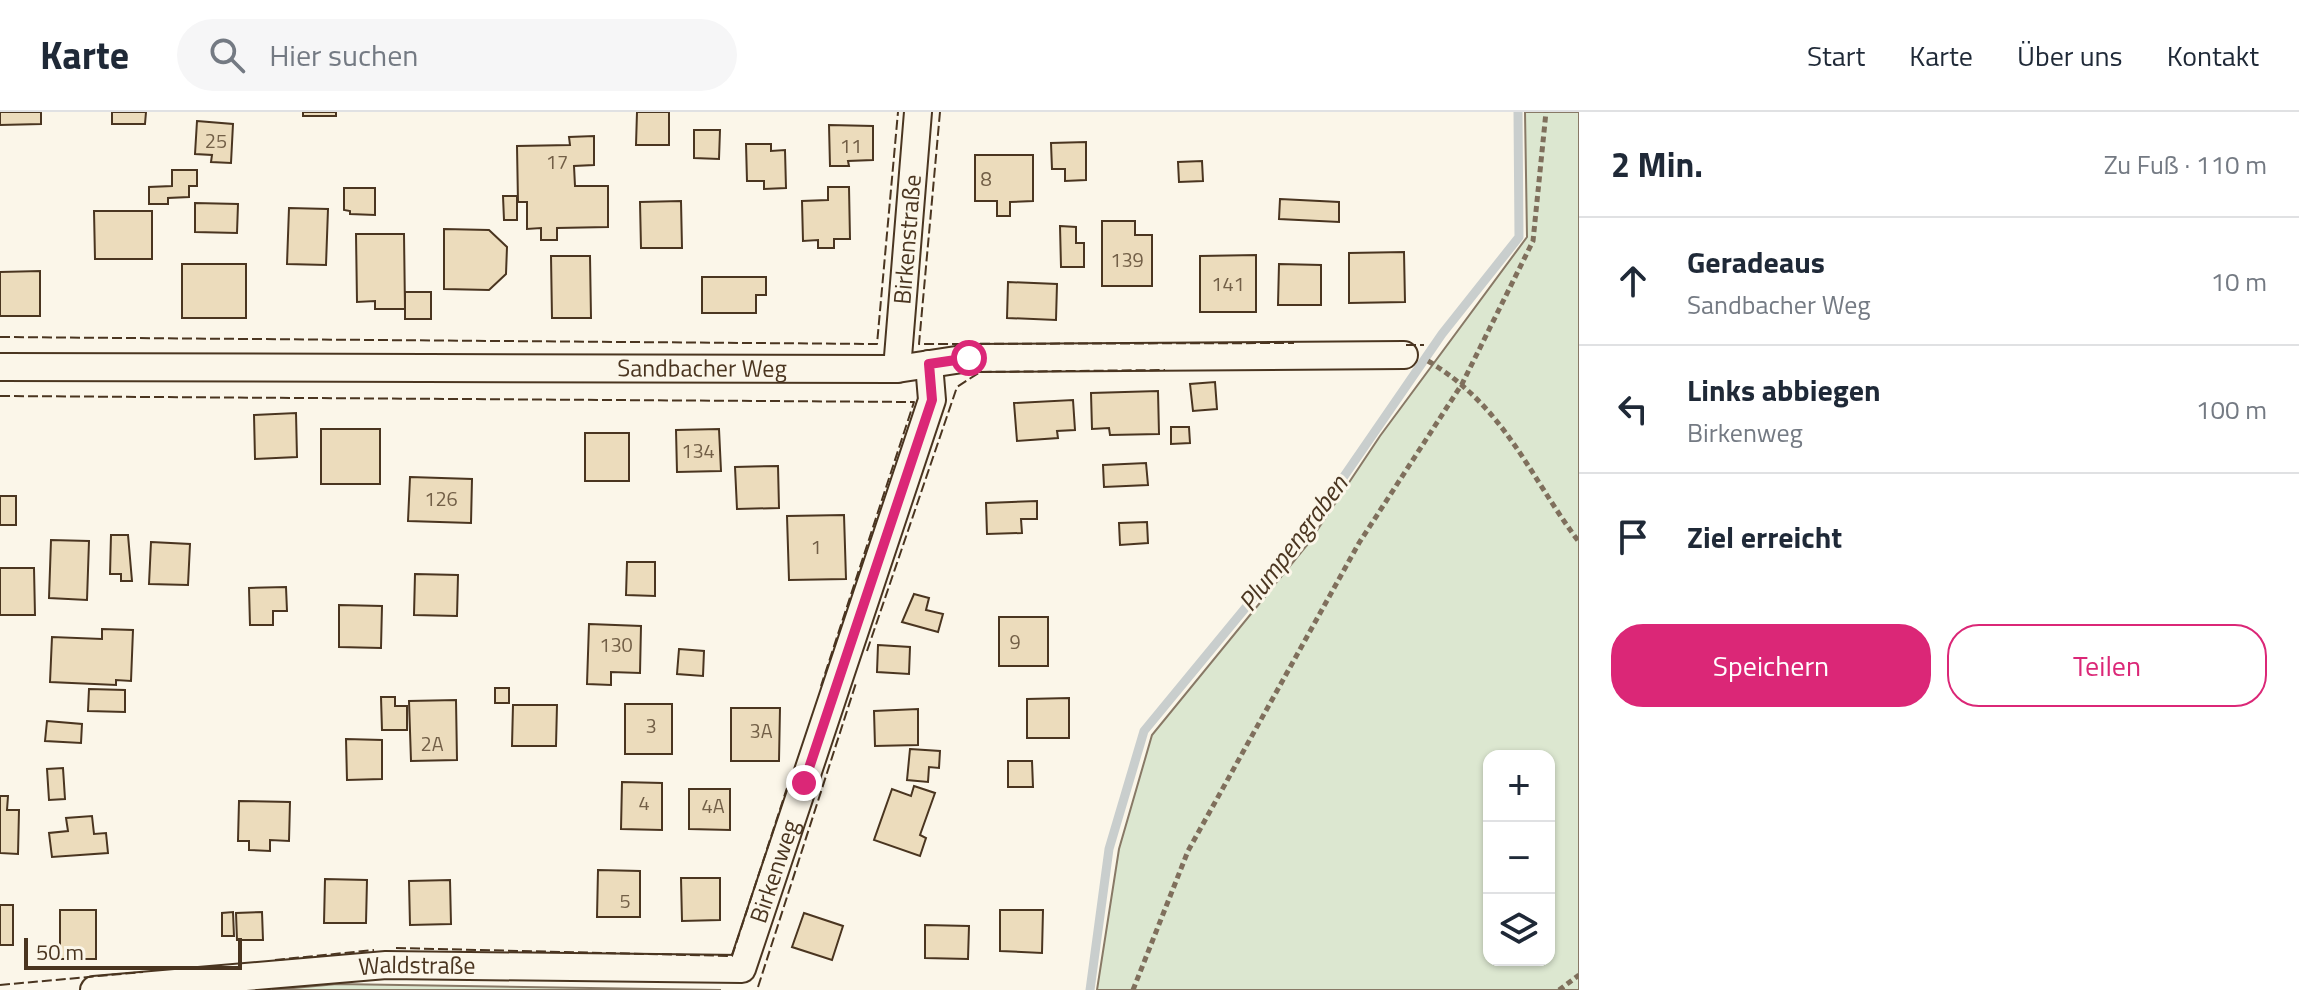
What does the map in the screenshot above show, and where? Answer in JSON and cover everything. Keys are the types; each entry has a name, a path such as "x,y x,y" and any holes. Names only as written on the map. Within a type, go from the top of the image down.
{"street":[{"name":"Birkenstraße","path":"897,369 918,112"},
{"name":"Sandbacher Weg","path":"0,367 897,369 969,358 1416,358"},
{"name":"Birkenweg","path":"742,969 932,400 929,364"},
{"name":"Waldstraße","path":"94,990 386,965 742,969"}],"path":[{"path":"1133,990 1188,851 1359,543 1462,384 1533,241 1546,112"},
{"path":"1416,358 1462,384 1504,426 1579,542"},
{"path":"1559,990 1579,975"}],"green space":[{"path":"1525,112 1579,112 1579,990 1097,990 1119,849 1152,735 1308,544 1380,436 1527,237"},
{"path":"337,984 721,990 272,990"}],"building":[{"path":"0,112 41,112 41,124 0,125"},
{"path":"112,112 146,112 145,124 112,124"},
{"path":"303,112 336,112 336,116 303,116"},
{"path":"637,112 669,112 669,145 636,145"},
{"path":"197,121 233,124 231,163 211,162 212,155 195,154"},
{"path":"829,125 873,126 873,160 848,161 849,166 830,166"},
{"path":"694,130 720,130 719,159 694,158"},
{"path":"594,136 594,165 574,166 575,186 608,186 608,227 557,228 557,240 541,240 541,228 527,229 527,202 518,202 517,146 570,145 569,137"},
{"path":"1086,142 1086,180 1065,181 1065,169 1052,169 1051,143"},
{"path":"746,144 771,144 771,151 785,150 786,188 764,189 764,181 747,181"},
{"path":"975,155 1033,155 1033,201 1010,202 1010,216 997,216 997,201 975,201"},
{"path":"1202,161 1203,181 1179,182 1178,162"},
{"path":"172,170 197,170 197,186 189,186 189,197 168,198 168,204 149,204 149,187 172,186"},
{"path":"828,187 849,187 850,239 834,239 834,248 818,248 818,240 803,241 802,201 828,200"},
{"path":"344,188 375,188 375,215 350,214 350,211 344,210"},
{"path":"503,196 517,196 517,220 504,220"},
{"path":"1280,199 1339,202 1339,222 1279,219"},
{"path":"681,201 682,248 641,248 640,202"},
{"path":"195,203 238,204 237,233 195,232"},
{"path":"289,208 328,209 326,265 287,264"},
{"path":"94,211 152,211 152,259 95,259"},
{"path":"1102,221 1135,221 1135,235 1152,235 1152,286 1102,286"},
{"path":"1060,226 1076,227 1076,243 1084,243 1084,267 1061,267"},
{"path":"444,229 489,230 507,247 506,274 489,290 444,289"},
{"path":"356,234 404,234 405,309 375,309 375,301 357,302"},
{"path":"1404,252 1405,302 1349,303 1349,253"},
{"path":"1256,255 1256,312 1200,312 1200,256"},
{"path":"551,256 590,256 591,318 552,318"},
{"path":"182,264 246,264 246,318 182,318"},
{"path":"1279,264 1321,265 1321,305 1278,305"},
{"path":"40,271 40,316 0,316 0,272"},
{"path":"702,277 766,277 766,295 756,295 756,313 702,313"},
{"path":"1008,282 1057,284 1056,320 1007,318"},
{"path":"405,292 431,292 431,319 405,319"},
{"path":"1215,382 1217,409 1193,411 1190,384"},
{"path":"1158,391 1159,434 1110,435 1109,428 1092,429 1091,393"},
{"path":"1073,400 1075,430 1057,431 1058,438 1017,441 1014,403"},
{"path":"296,413 297,457 255,459 254,415"},
{"path":"1171,427 1189,427 1190,443 1171,444"},
{"path":"321,429 380,429 380,484 321,484"},
{"path":"719,429 721,471 677,472 676,430"},
{"path":"585,433 629,433 629,481 585,481"},
{"path":"1146,463 1148,485 1104,487 1103,465"},
{"path":"778,466 779,508 737,509 735,467"},
{"path":"410,477 472,479 471,523 408,521"},
{"path":"0,496 16,496 16,525 0,525"},
{"path":"1037,501 1037,519 1021,519 1022,533 987,534 986,503"},
{"path":"844,515 846,579 789,580 787,516"},
{"path":"1147,522 1148,543 1120,545 1119,523"},
{"path":"111,535 128,535 132,581 121,581 121,574 110,574"},
{"path":"51,540 89,541 87,600 49,598"},
{"path":"151,542 190,544 188,585 149,584"},
{"path":"627,562 655,562 655,596 626,595"},
{"path":"0,568 34,568 35,615 0,615"},
{"path":"415,574 458,575 457,616 414,615"},
{"path":"286,587 287,611 273,611 273,625 250,625 249,588"},
{"path":"914,594 929,598 926,610 943,614 938,632 902,622"},
{"path":"339,605 382,606 381,648 339,647"},
{"path":"999,617 1048,617 1048,666 999,666"},
{"path":"589,624 641,626 640,673 611,672 611,685 587,684"},
{"path":"102,629 133,630 131,681 116,680 116,685 50,682 52,637 102,639"},
{"path":"878,645 910,647 909,674 877,672"},
{"path":"679,649 704,651 703,676 677,674"},
{"path":"495,688 509,688 509,703 495,703"},
{"path":"89,689 125,690 125,712 88,711"},
{"path":"381,697 395,697 395,706 407,706 407,730 382,730"},
{"path":"1069,698 1069,738 1027,738 1027,699"},
{"path":"456,700 457,760 411,761 409,701"},
{"path":"625,704 672,704 672,754 625,754"},
{"path":"513,705 557,705 556,746 512,746"},
{"path":"731,708 780,708 779,761 731,761"},
{"path":"918,709 918,745 875,746 874,711"},
{"path":"47,721 82,724 81,743 45,741"},
{"path":"346,739 382,740 382,779 347,780"},
{"path":"910,749 940,751 939,768 929,767 928,782 907,780"},
{"path":"1008,761 1032,761 1033,787 1008,787"},
{"path":"63,768 65,799 49,800 47,769"},
{"path":"622,782 662,783 662,830 621,829"},
{"path":"914,786 935,793 920,835 926,838 920,856 874,840 892,789 911,796"},
{"path":"689,789 730,789 730,830 689,829"},
{"path":"0,796 8,796 7,810 19,810 18,854 0,853"},
{"path":"239,801 290,802 289,841 270,840 270,851 249,850 249,841 238,841"},
{"path":"92,816 94,834 106,833 108,853 52,857 49,833 68,831 66,818"},
{"path":"598,870 640,871 640,917 597,917"},
{"path":"681,878 720,878 720,920 682,921"},
{"path":"325,879 367,880 366,923 324,923"},
{"path":"450,880 451,924 410,925 409,881"},
{"path":"0,905 13,905 13,945 0,945"},
{"path":"60,910 96,910 96,959 60,959"},
{"path":"1000,910 1043,910 1042,953 1000,951"},
{"path":"233,912 234,936 222,936 222,913"},
{"path":"262,912 263,940 237,940 236,913"},
{"path":"804,913 843,926 832,960 792,947"},
{"path":"925,925 969,926 968,959 925,958"}],"waterway":[{"name":"Plumpengraben","path":"1090,990 1109,849 1144,731 1294,549 1442,334 1519,237 1518,112"}],"fence":[{"path":"0,337 877,344 898,112"},
{"path":"940,112 919,344 1294,343"},
{"path":"1406,345 1424,345"},
{"path":"867,651 957,387 980,372 1165,370"},
{"path":"0,396 914,402 821,686"},
{"path":"758,987 856,683"},
{"path":"396,948 732,956 787,788"},
{"path":"275,960 374,950"},
{"path":"0,985 143,972"}],"route":[{"path":"804,783 932,400 929,364 969,358"}]}
